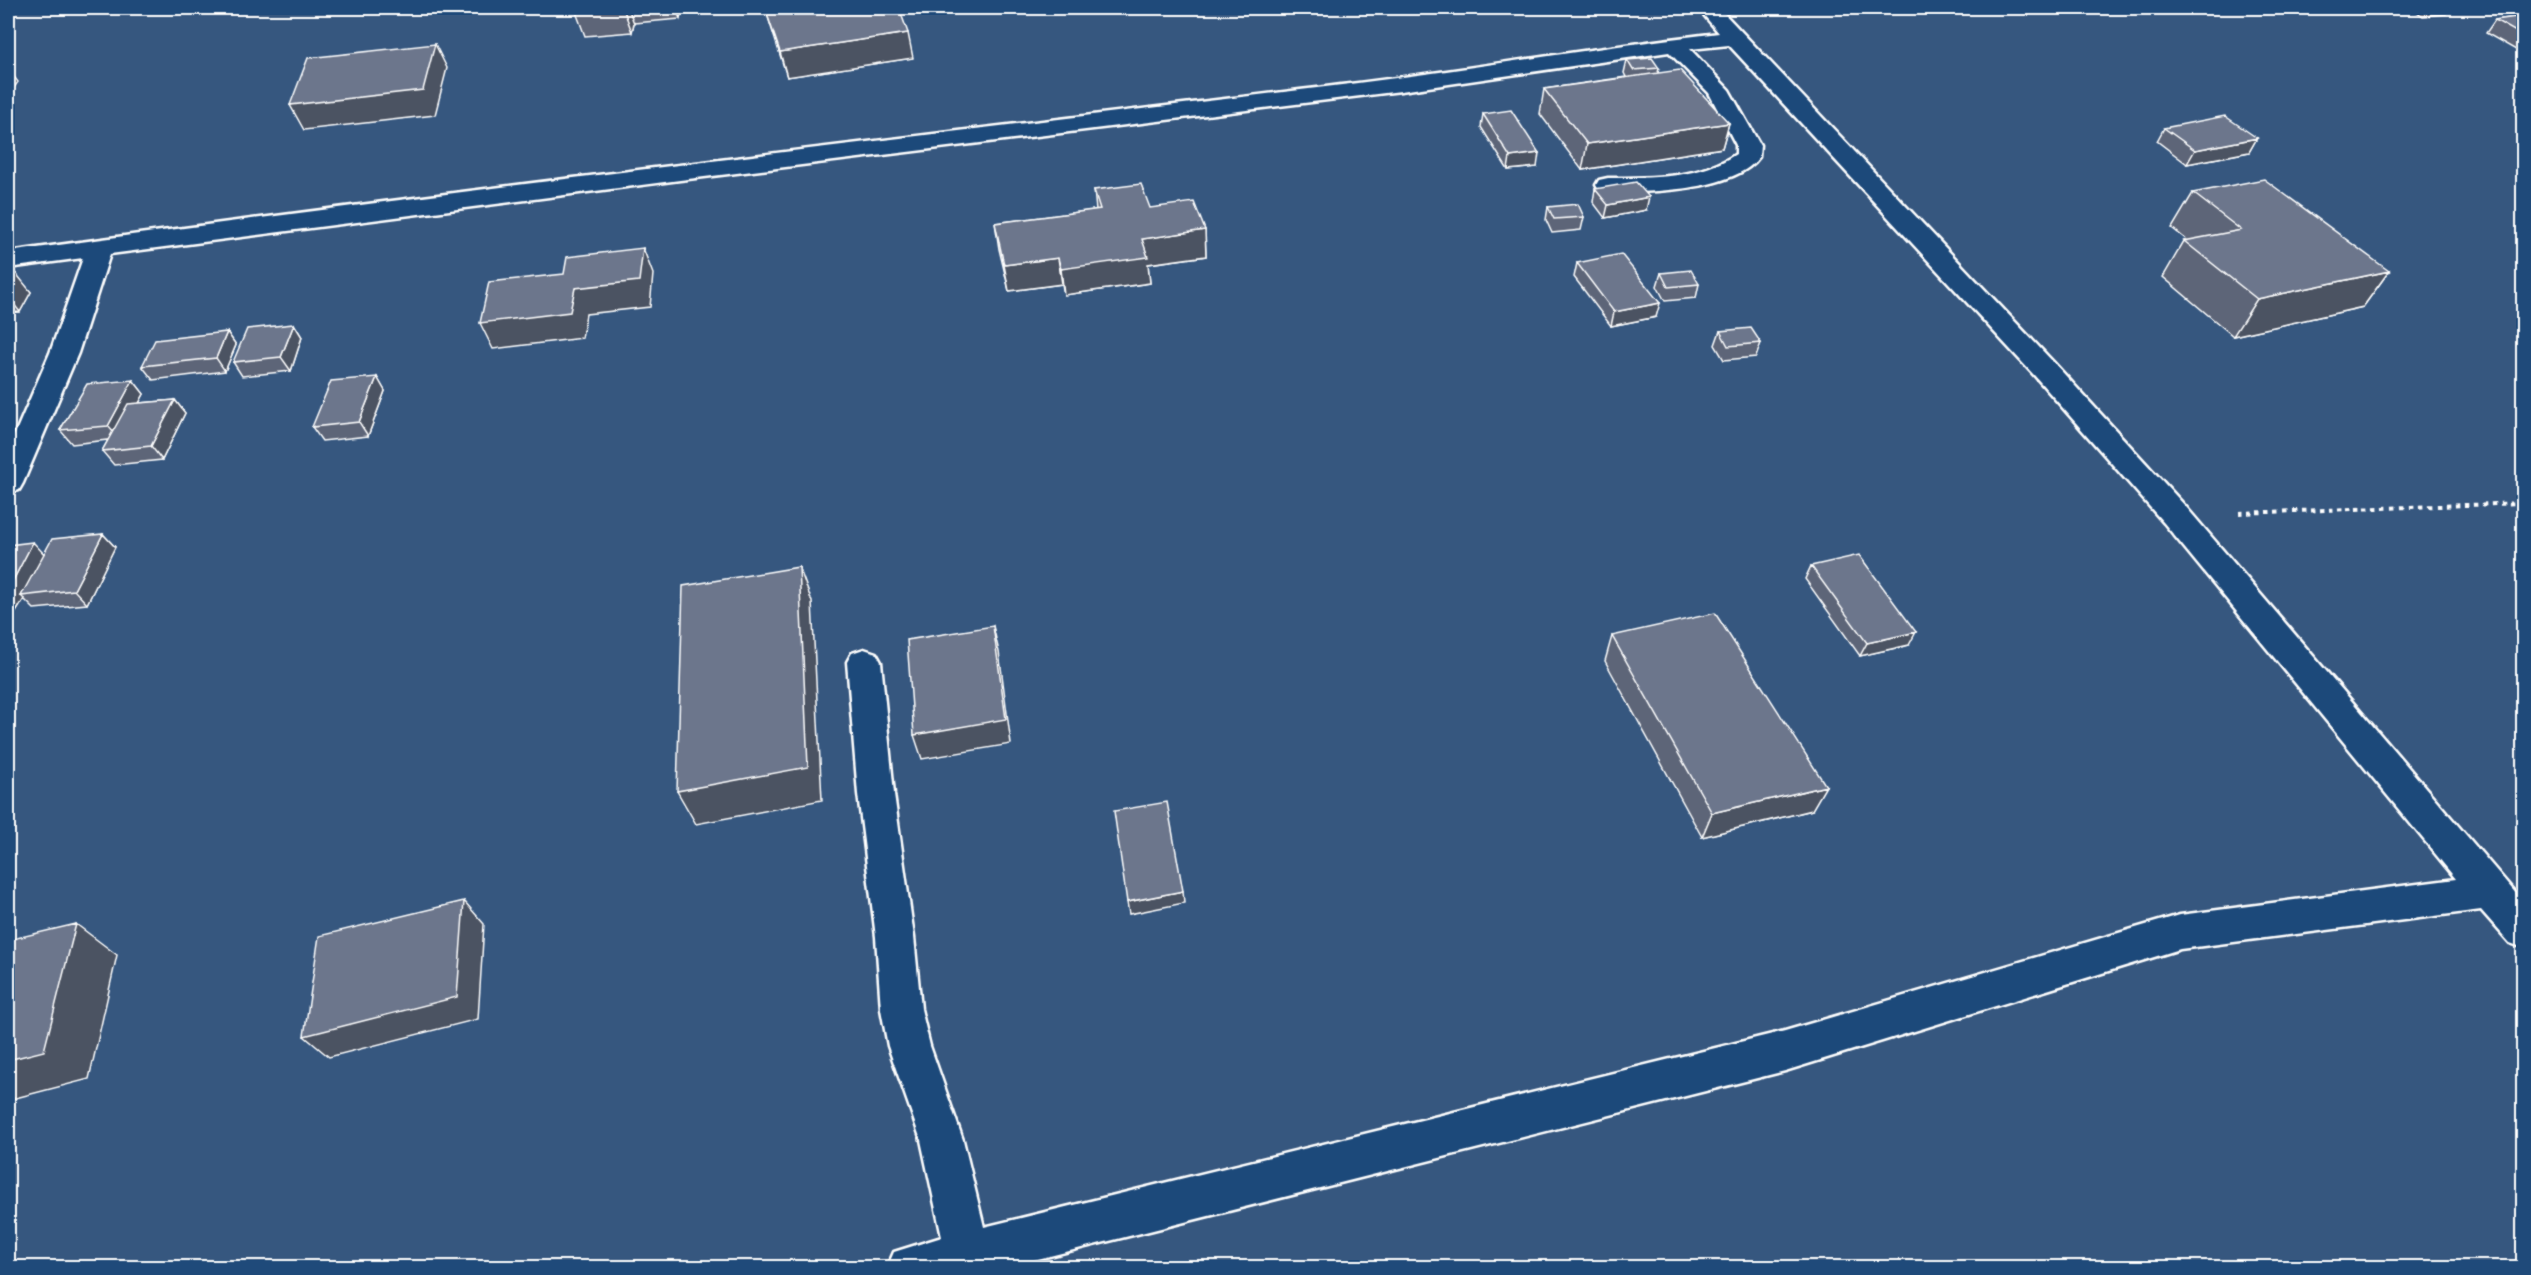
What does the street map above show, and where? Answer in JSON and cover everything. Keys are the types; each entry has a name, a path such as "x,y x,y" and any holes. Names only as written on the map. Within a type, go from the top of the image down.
{"street":[{"path":"1708,8 2044,369 2175,515 2523,931"},
{"path":"8,260 915,142 1360,90 1673,44 1734,38"},
{"path":"1608,185 1635,186 1697,178 1713,174 1747,157 1748,145 1718,90 1673,44"},
{"path":"8,483 64,353 99,248"},
{"path":"864,662 876,794 895,937 901,1009 916,1068 942,1140 968,1253"},
{"path":"910,1268 1785,1051 2180,932 2489,892"}],"path":[{"path":"2175,515 2523,503"}],"building":[{"path":"577,8 623,8 576,12"},
{"path":"765,8 899,8 908,33 780,52"},
{"path":"2523,16 2523,36 2495,20"},
{"path":"435,44 423,90 290,105 308,58"},
{"path":"1652,58 1659,68 1633,70 1627,60"},
{"path":"1680,70 1729,123 1587,144 1544,89"},
{"path":"1511,110 1539,153 1510,157 1483,114"},
{"path":"2225,116 2257,138 2195,150 2164,128"},
{"path":"2264,179 2389,271 2257,299 2184,241 2241,230 2193,193"},
{"path":"1636,182 1649,197 1608,205 1595,189"},
{"path":"1141,184 1150,208 1194,202 1205,230 1142,239 1148,257 1061,269 1058,258 1004,265 995,223 1100,209 1094,190"},
{"path":"1578,204 1584,217 1554,219 1548,207"},
{"path":"643,248 639,281 575,288 570,312 480,323 489,282 564,274 567,257"},
{"path":"1621,254 1660,303 1614,312 1577,263"},
{"path":"1691,270 1699,284 1668,287 1661,273"},
{"path":"294,324 281,357 233,362 247,329"},
{"path":"1751,328 1761,343 1728,346 1720,331"},
{"path":"227,332 216,358 142,366 155,340"},
{"path":"377,377 359,422 312,427 331,381"},
{"path":"133,380 108,426 60,430 87,384"},
{"path":"175,400 151,446 102,451 128,404"},
{"path":"103,534 74,590 21,596 52,539"},
{"path":"33,542 8,590 8,545"},
{"path":"1859,555 1916,632 1867,643 1811,566"},
{"path":"799,567 808,767 677,791 683,586"},
{"path":"1715,613 1826,786 1712,813 1612,636"},
{"path":"993,626 1006,719 914,735 907,640"},
{"path":"1167,802 1183,891 1127,902 1114,811"},
{"path":"464,901 457,997 304,1036 319,936"},
{"path":"76,924 44,1051 8,1060 8,940"}]}
